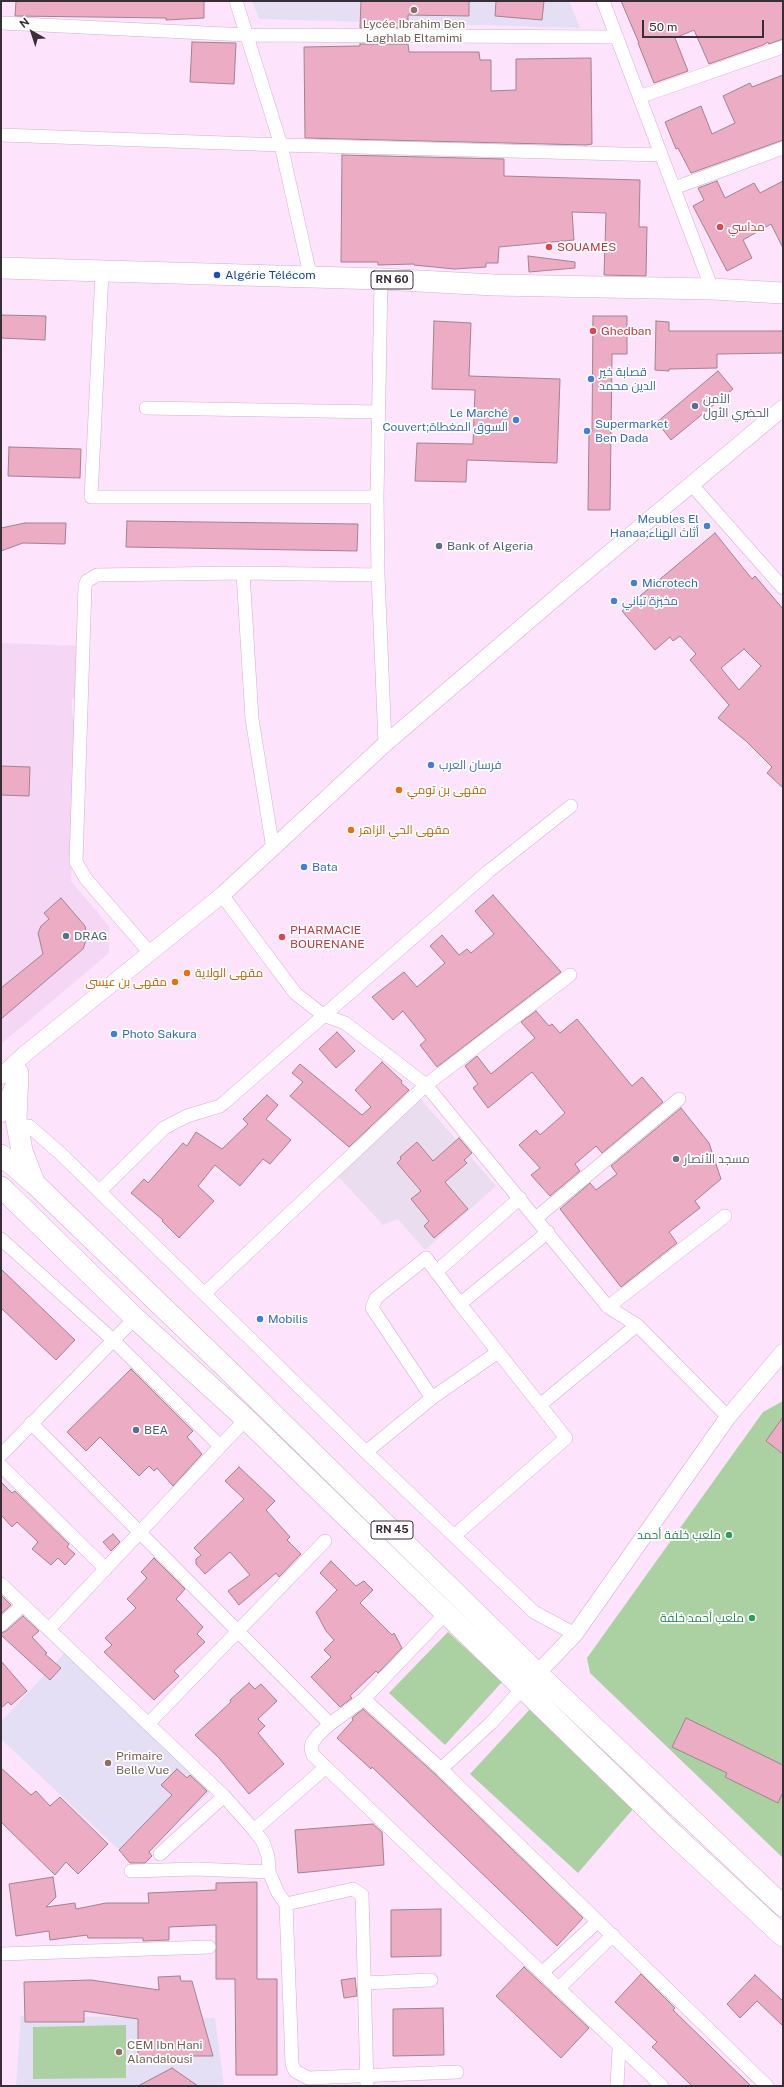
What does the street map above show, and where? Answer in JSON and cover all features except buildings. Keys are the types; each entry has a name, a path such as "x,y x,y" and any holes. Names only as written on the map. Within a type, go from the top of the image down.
{"main road":[{"name":"RN 60","path":"1,268 102,273 311,279 381,279 494,285 712,289 783,293"},
{"path":"10,1074 22,1151 35,1184"},
{"name":"RN 45","path":"1,1155 35,1184 537,1673 783,1906"},
{"name":"RN 45","path":"4,1192 135,1318 246,1420 673,1834 783,1936"}],"street":[{"path":"236,1 281,145 311,279"},
{"path":"603,1 712,289"},
{"path":"1,23 246,35 616,37"},
{"path":"639,97 783,47"},
{"path":"1,135 281,145 661,155"},
{"path":"674,188 783,148"},
{"path":"102,273 92,497 377,496"},
{"path":"381,279 377,496 378,575 385,744"},
{"path":"146,408 379,412"},
{"path":"1,1114 10,1074 26,1053 222,895 385,744 690,484 783,408"},
{"path":"690,484 783,588"},
{"path":"150,953 86,879 76,862 85,586 87,580 97,575 243,573 378,575"},
{"path":"243,573 252,718 273,849"},
{"path":"100,1191 164,1128 187,1116 220,1106 225,1102 489,871 571,806"},
{"path":"222,895 295,993 323,1015 345,1023 426,1085 608,1307 637,1325 728,1417"},
{"path":"204,1294 426,1085 570,975"},
{"path":"536,1218 679,1099"},
{"path":"18,1126 29,1126 100,1191 366,1452 534,1612 575,1634"},
{"path":"436,1272 520,1198"},
{"path":"608,1307 725,1216"},
{"path":"460,1304 548,1232"},
{"path":"1,1239 113,1340 220,1446"},
{"path":"432,1398 372,1308 376,1298 426,1258 460,1304 566,1438 454,1536"},
{"path":"1,1455 135,1318"},
{"path":"540,1405 637,1325"},
{"path":"366,1452 432,1398 498,1352"},
{"path":"441,1770 491,1723 575,1634 728,1417 782,1354"},
{"path":"48,1629 246,1420"},
{"path":"31,1423 141,1532 330,1724"},
{"path":"1,1466 106,1568"},
{"path":"148,1724 237,1630 325,1541"},
{"path":"1,1584 224,1796 263,1842 268,1856 269,1872 278,1893 286,1904 292,2064 295,2071 308,2078 367,2081 457,2072"},
{"path":"1,1625 23,1604"},
{"path":"445,1614 364,1699 330,1724 312,1742 311,1749 313,1755 619,2048 662,2086"},
{"path":"364,1699 441,1770 613,1935 767,2086"},
{"path":"254,1830 326,1767"},
{"path":"160,1854 224,1796"},
{"path":"132,1871 196,1869 269,1872"},
{"path":"286,1904 353,1890 362,1895 367,2081"},
{"path":"542,1973 598,1921"},
{"path":"558,1989 613,1935"},
{"path":"1,1954 209,1947"},
{"path":"364,1983 431,1980"},
{"path":"617,2086 619,2048"}],"shaded area":[{"name":"Lycée Ibrahim Ben Laghlab Eltamimi","path":"252,1 569,1 580,28 259,19"},
{"path":"1,643 80,646 80,692 72,699 72,716 78,722 71,881 109,926 109,953 1,1044"},
{"path":"419,1097 496,1186 425,1250 398,1219 383,1225 336,1174"},
{"name":"Primaire Belle Vue","path":"68,1649 216,1787 133,1863 1,1739 1,1722"},
{"name":"CEM Ibn Hani Alandalousi","path":"21,2016 215,2018 224,2086 16,2086"}],"green space":[{"name":"ملعب خلفة أحمد","path":"783,1401 783,1858 590,1673 587,1658 763,1412"},
{"path":"448,1632 502,1682 445,1745 389,1693"},
{"path":"531,1708 633,1809 578,1873 470,1774"},
{"path":"126,2025 126,2078 33,2079 33,2027"}],"place":[{"name":"Lycée Ibrahim Ben Laghlab Eltamimi","path":"414,10"},
{"name":"مداسي","path":"720,227"},
{"name":"SOUAMES","path":"549,247"},
{"name":"Algérie Télécom","path":"217,275"},
{"name":"Ghedban","path":"593,331"},
{"name":"قصابة خير الدين محمد","path":"591,379"},
{"name":"الأمن الحضري الأول","path":"695,406"},
{"name":"Le Marché Couvert;السوق المغطاة","path":"516,420"},
{"name":"Supermarket Ben Dada","path":"587,431"},
{"name":"Meubles El Hanaa;أثاث الهناء","path":"707,526"},
{"name":"Bank of Algeria","path":"439,546"},
{"name":"Microtech","path":"634,583"},
{"name":"مخبزة تباني","path":"614,601"},
{"name":"فرسان العرب","path":"431,765"},
{"name":"مقهى بن تومي","path":"399,790"},
{"name":"مقهى الحي الزاهر","path":"351,830"},
{"name":"Bata","path":"304,867"},
{"name":"DRAG","path":"66,936"},
{"name":"PHARMACIE BOURENANE","path":"282,937"},
{"name":"مقهى الولاية","path":"187,973"},
{"name":"مقهى بن عيسى","path":"175,982"},
{"name":"Photo Sakura","path":"114,1034"},
{"name":"مسجد الأنصار","path":"676,1159"},
{"name":"Mobilis","path":"260,1319"},
{"name":"BEA","path":"136,1430"},
{"name":"ملعب خلفة أحمد","path":"729,1535"},
{"name":"ملعب أحمد خلفة","path":"752,1618"},
{"name":"Primaire Belle Vue","path":"108,1763"},
{"name":"CEM Ibn Hani Alandalousi","path":"119,2052"}]}
